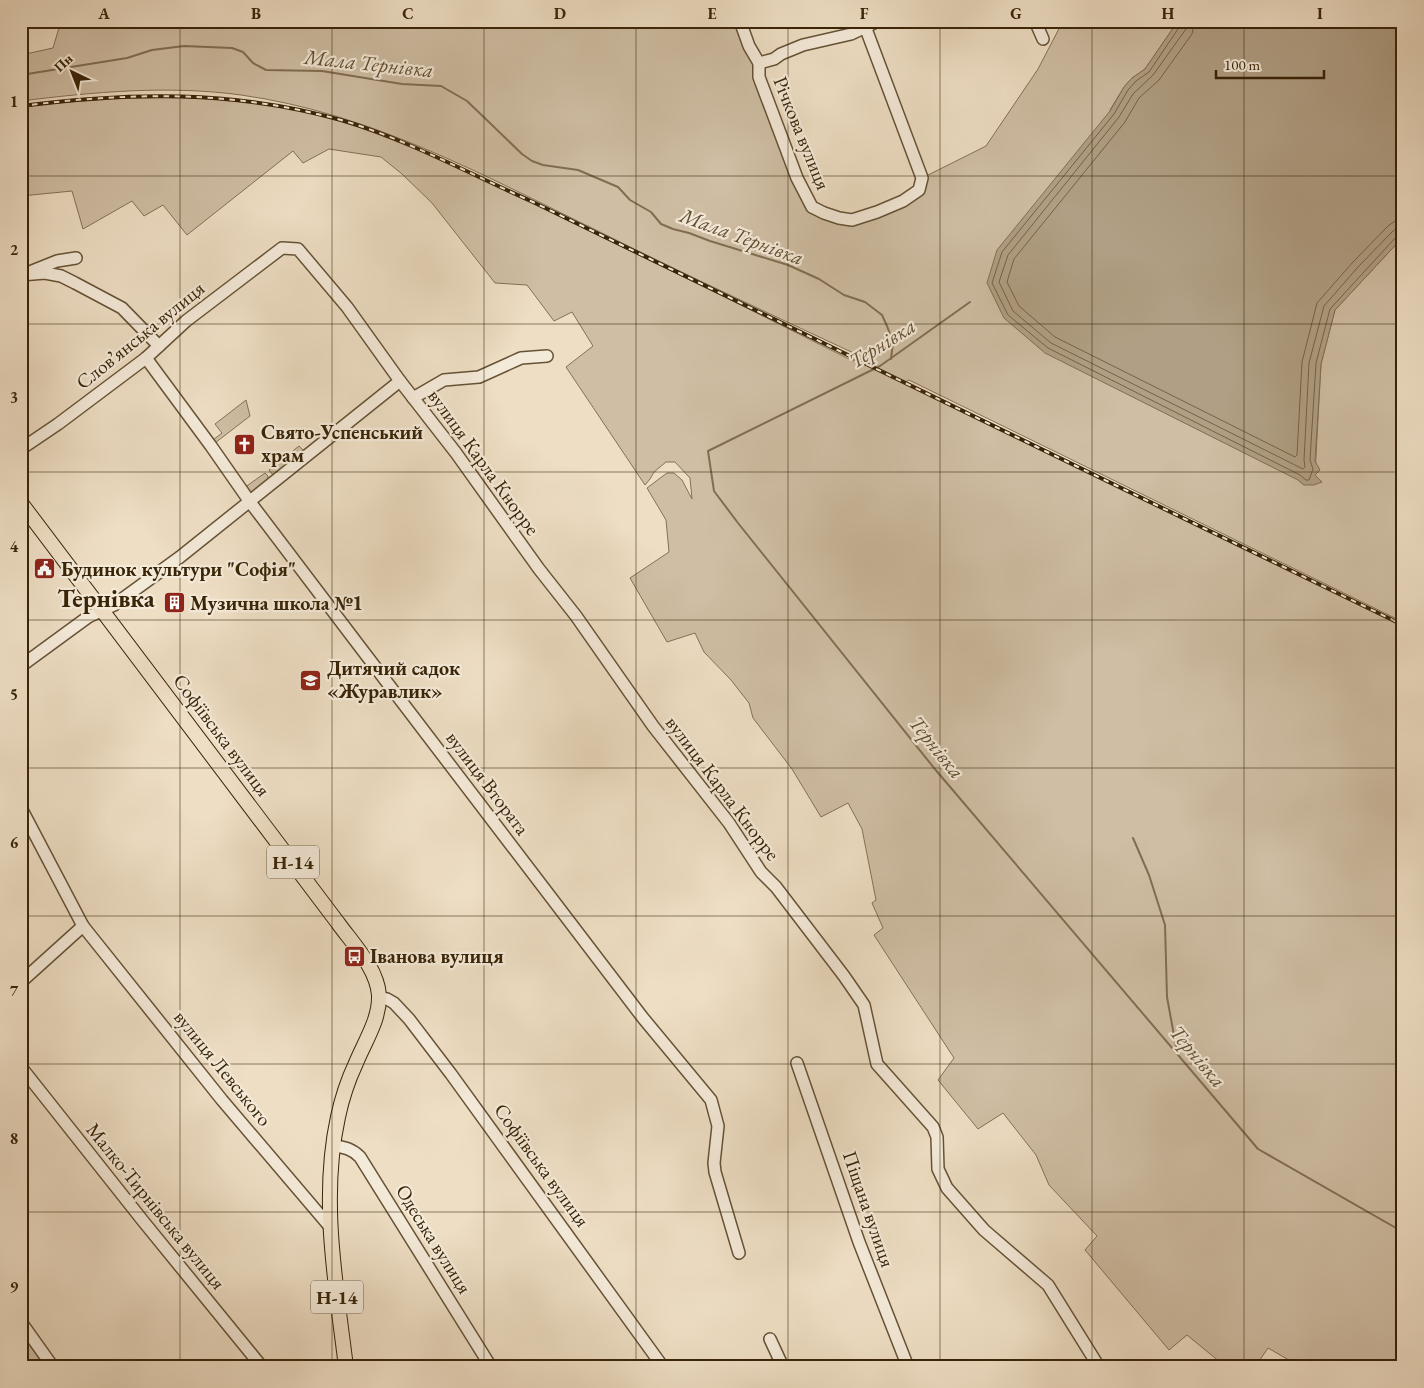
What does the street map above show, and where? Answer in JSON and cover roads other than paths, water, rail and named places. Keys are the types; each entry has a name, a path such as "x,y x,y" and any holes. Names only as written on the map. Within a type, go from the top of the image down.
{"main road":[{"name":"Софіївська вулиця","path":"21,503 338,923 373,974 379,997 377,1013 343,1095 333,1146 330,1194 331,1228"},
{"name":"Н-14","path":"331,1228 346,1367"}],"street":[{"name":"Річкова вулиця","path":"740,21 749,46 759,63 758,77 797,178 812,207 839,218 852,220 903,201 919,190 922,178 864,24"},
{"path":"759,63 774,59 803,45 851,34 864,24 878,21"},
{"path":"1035,21 1043,39"},
{"name":"Словʼянська вулиця","path":"21,449 58,424 146,358 186,321 282,248"},
{"name":"вулиця Карла Кнорре","path":"282,248 298,249 347,307 400,381 456,453 539,569 576,616 653,726 729,822 761,872 776,887 864,1005 877,1064 933,1127 937,1137 938,1169 947,1188 984,1230 1048,1285 1099,1367"},
{"path":"25,274 57,260 76,258"},
{"path":"25,274 45,273 61,276 122,308 159,346"},
{"path":"413,398 444,380 479,377 521,358 547,356"},
{"name":"вулиця Втората","path":"146,358 212,446 250,502 643,1018 711,1100 718,1126 714,1163 715,1172 739,1253"},
{"path":"21,666 88,617 114,604 180,557 400,381"},
{"name":"вулиця Левського","path":"21,808 26,831 83,926 227,1106 331,1228"},
{"path":"21,982 83,926"},
{"name":"Софіївська вулиця","path":"379,997 388,999 409,1019 463,1090 663,1367"},
{"name":"Піщана вулиця","path":"797,1064 859,1242 908,1367"},
{"name":"Малко-Тирнівська вулиця","path":"21,1067 142,1221 262,1367"},
{"name":"Одеська вулиця","path":"333,1146 353,1150 360,1157 491,1367"},
{"path":"21,1322 53,1367"},
{"path":"770,1339 782,1367"}],"water":[{"path":"1178,21 1403,21 1403,237 1335,310 1321,364 1315,461 1320,470 1315,475 1322,482 1314,485 1304,485 1298,480 1045,353 1004,318 987,283 997,250 1110,111 1124,87 1132,78 1145,69"}],"waterway":[{"name":"Мала Тернівка","path":"21,75 127,58 152,50 184,46 232,48 243,52 253,63 266,70 322,71 402,84 441,86 467,101 522,154 532,161 543,165 578,170 618,187 630,200 651,212 661,224 788,265 819,279 844,295 865,302 882,315 893,342 891,359"},
{"name":"Тернівка","path":"970,302 880,366 708,451 714,491 934,768 1258,1149 1403,1232"},
{"path":"1133,838 1149,875 1165,925 1167,997 1177,1052"}],"railway":[{"path":"21,106 62,101 142,96 182,96 221,99 301,110 341,120 390,137 533,202 1403,625"}],"place":[{"name":"Свято-Успенський храм","path":"245,444"},
{"name":"Будинок культури \"Софія\"","path":"45,569"},
{"name":"Музична школа №1","path":"174,603"},
{"name":"Дитячий садок «Журавлик»","path":"311,680"},
{"name":"Іванова вулиця","path":"354,956"}],"district":[{"name":"Тернівка","path":"106,598"}]}
